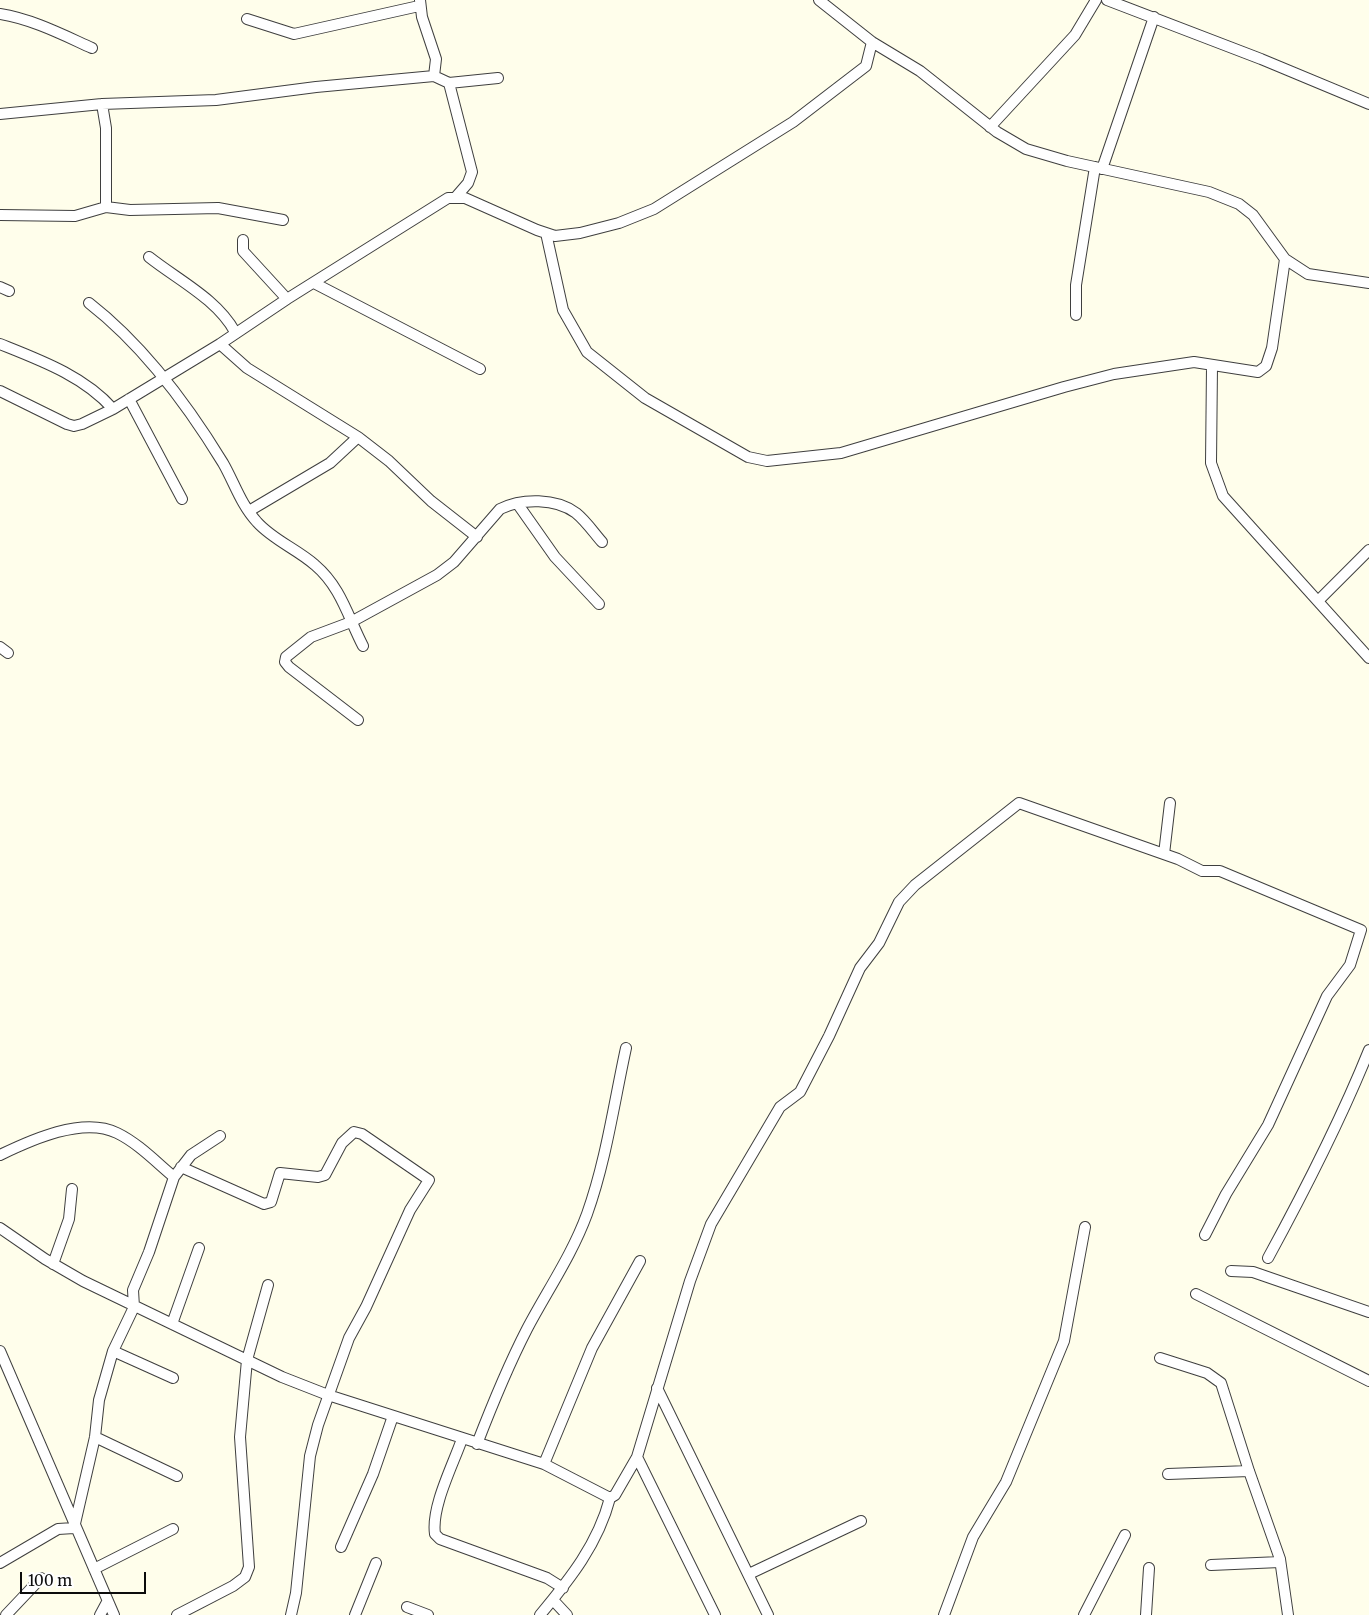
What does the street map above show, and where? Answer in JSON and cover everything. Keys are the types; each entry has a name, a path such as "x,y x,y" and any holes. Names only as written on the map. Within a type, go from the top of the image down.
{"street":[{"path":"819,0 872,42 920,71 990,127 1026,149 1099,168 1209,192 1239,204 1252,215 1285,259 1308,274 1369,283"},
{"path":"990,127 1075,35 1096,0"},
{"path":"1107,0 1154,17 1369,104"},
{"path":"247,19 294,34 420,3 436,59 434,76"},
{"path":"0,14 38,25 92,48"},
{"path":"1076,315 1076,285 1099,168 1154,17"},
{"path":"0,390 74,426 113,409 163,379 444,200 455,198 475,201 555,236 580,233 619,223 654,209 793,122 840,88 866,66 872,42"},
{"path":"0,114 102,104 216,100 316,86 434,76 449,83 498,78"},
{"path":"449,83 472,172 468,183 455,198"},
{"path":"102,104 106,128 106,207"},
{"path":"0,214 74,216 106,207 130,210 218,208 283,220"},
{"path":"546,233 563,310 587,352 645,398 748,457 767,461 841,453 1114,374 1194,362 1258,372 1266,366 1272,348 1285,259"},
{"path":"243,240 243,251 287,299"},
{"path":"149,257 227,317 235,332"},
{"path":"314,283 480,369"},
{"path":"89,303 129,336 163,379 214,449 249,511 269,533 325,574 344,602 351,622 363,646"},
{"path":"0,344 65,373 100,394 113,409"},
{"path":"220,344 247,368 358,437 389,462 431,501 476,537"},
{"path":"1212,366 1211,463 1223,496 1369,658"},
{"path":"129,399 182,499"},
{"path":"249,511 330,463 358,437"},
{"path":"358,720 304,680 285,662 286,657 311,637 351,622 437,575 454,562 500,509 517,503 548,502 574,512 602,542"},
{"path":"517,503 555,557 599,604"},
{"path":"1318,601 1369,550"},
{"path":"540,1615 563,1588 594,1540 604,1519 610,1498 615,1495 637,1456 690,1281 711,1224 780,1108 800,1092 829,1036 860,968 879,943 899,902 915,884 1019,803 1178,858 1202,871 1220,871 1362,930 1350,965 1327,996 1268,1125 1226,1194 1205,1235"},
{"path":"1164,854 1170,803"},
{"path":"477,1444 506,1373 528,1327 551,1288 586,1216 600,1175 626,1048"},
{"path":"1268,1258 1304,1194 1347,1105 1369,1050"},
{"path":"0,1155 21,1145 71,1128 106,1129 118,1133 174,1177"},
{"path":"181,1167 264,1204 271,1202 280,1173 318,1178 325,1175 342,1143 354,1132 362,1134 429,1180 410,1210 366,1307 349,1338 328,1395 310,1456 296,1593 291,1615"},
{"path":"74,1528 95,1437 99,1400 113,1351 134,1307 133,1290 150,1252 174,1177 191,1155 220,1136"},
{"path":"53,1264 69,1219 72,1190"},
{"path":"944,1615 973,1537 1006,1482 1064,1341 1085,1227"},
{"path":"0,1228 53,1264 134,1307 247,1360 328,1395 544,1464 610,1498"},
{"path":"172,1324 199,1248"},
{"path":"544,1464 592,1348 640,1261"},
{"path":"1231,1271 1252,1272 1369,1312"},
{"path":"178,1615 233,1586 245,1577 249,1567 240,1437 247,1360 268,1285"},
{"path":"1196,1294 1369,1381"},
{"path":"0,1351 74,1528 114,1615"},
{"path":"113,1351 173,1378"},
{"path":"1160,1358 1207,1373 1221,1383 1248,1471 1271,1530 1280,1562 1288,1615"},
{"path":"657,1388 768,1615"},
{"path":"341,1547 373,1474 393,1416"},
{"path":"95,1437 177,1476"},
{"path":"462,1439 438,1504 434,1526 435,1534 440,1539 547,1578 563,1588"},
{"path":"637,1456 715,1615"},
{"path":"1168,1474 1248,1471"},
{"path":"749,1574 861,1521"},
{"path":"0,1564 58,1529 74,1528"},
{"path":"94,1570 173,1529"},
{"path":"1084,1615 1125,1534"},
{"path":"1211,1565 1280,1562"},
{"path":"355,1615 376,1563"},
{"path":"1146,1615 1149,1568"},
{"path":"6,1615 41,1578"},
{"path":"553,1600 567,1615"},
{"path":"100,1615 107,1602"},
{"path":"407,1607 428,1615"}]}
